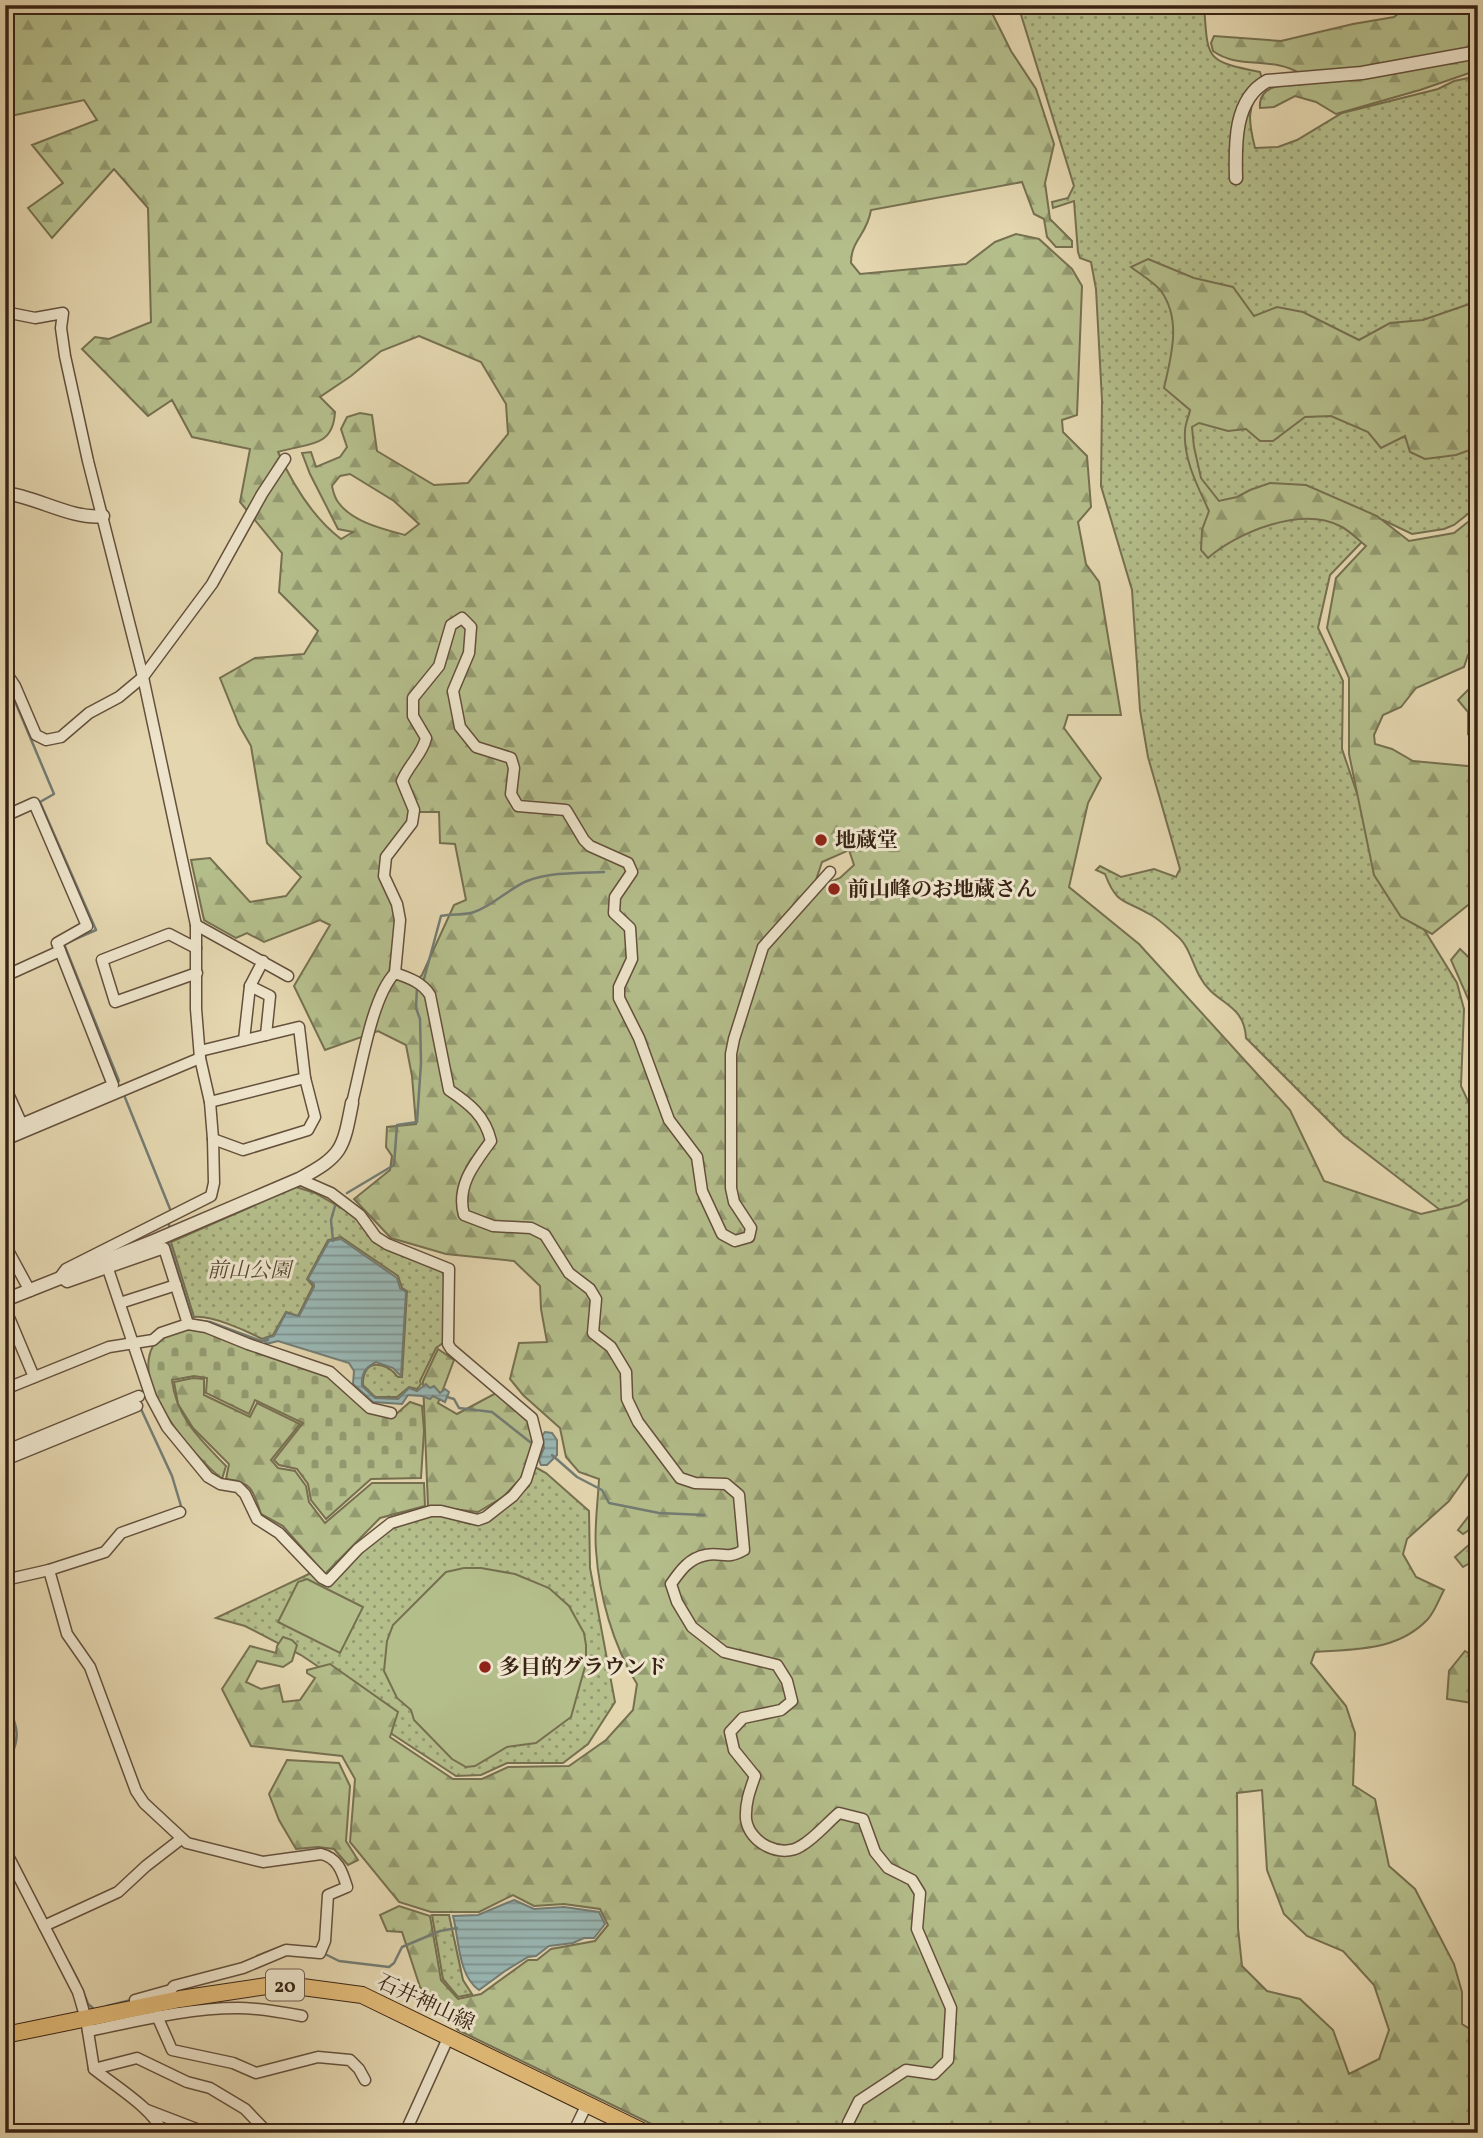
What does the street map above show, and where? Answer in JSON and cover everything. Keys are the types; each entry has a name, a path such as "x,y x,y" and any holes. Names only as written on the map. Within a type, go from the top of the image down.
{"main road":[{"name":"石井神山線","path":"5,2035 87,2025 137,2008 280,1984 362,1995 646,2133"}],"street":[{"path":"1236,178 1235,153 1246,98 1255,88 1267,81 1362,73 1478,52"},
{"path":"5,312 35,318 63,313 61,328 65,356 143,677 196,925 200,1055 210,1102 213,1139 214,1183 211,1196 66,1269 60,1278"},
{"path":"5,671 15,686 36,735 46,740 61,737 89,713 119,697 143,677 212,583 285,459"},
{"path":"5,493 32,498 85,516 103,516"},
{"path":"5,1300 30,1292 299,1179 319,1168 341,1149 373,1018 387,981 395,973 400,920 397,904 384,876 386,857 412,823 414,810 402,781 407,767 422,752 426,737 413,716 413,698 439,666 451,625 462,618 471,627 469,653 453,691 460,727 476,747 511,758 514,768 511,794 518,806 566,810 590,846 628,863 632,872 615,897 614,913 630,928 632,959 619,988 619,998 639,1038 669,1120 696,1157 702,1191 722,1234 735,1241 750,1237 751,1228 734,1202 731,1188 731,1054 734,1039 763,947 830,872"},
{"path":"5,816 34,803 87,926 57,943 113,1085 23,1128 5,1140"},
{"path":"196,925 288,976"},
{"path":"196,948 169,933 102,960 115,1002 197,973"},
{"path":"5,976 61,951"},
{"path":"244,1041 250,986 264,961"},
{"path":"395,973 413,979 429,992 449,1090 471,1104 488,1126 491,1141 476,1160 460,1200 464,1215 493,1226 531,1228 545,1235 569,1273 590,1289 596,1299 593,1333 611,1347 626,1372 627,1399 638,1422 680,1478 695,1483 726,1484 739,1495 744,1550 733,1557 705,1555 683,1566 671,1584 677,1602 692,1627 724,1652 777,1665 788,1681 792,1701 781,1710 743,1718 730,1732 734,1750 755,1776 746,1801 746,1822 758,1841 780,1852 800,1847 839,1812 863,1819 875,1852 888,1868 912,1880 920,1893 917,1929 951,2008 948,2060 934,2074 906,2070 859,2101 848,2123 852,2133"},
{"path":"250,986 270,996 266,1035"},
{"path":"5,1131 23,1128 200,1055 299,1027 305,1078 315,1116 307,1130 243,1150 213,1139"},
{"path":"210,1102 305,1078"},
{"path":"5,1087 23,1128"},
{"path":"108,1269 152,1397 166,1427 208,1477 220,1484 238,1487 245,1494 257,1519 279,1533 322,1578 328,1581 358,1549 391,1523 431,1511 441,1511 465,1519 478,1520 486,1517 513,1496 526,1480 538,1442 533,1418 448,1345 449,1269 387,1244 376,1237 360,1214 331,1193 299,1179"},
{"path":"5,1245 30,1292"},
{"path":"60,1278 67,1282 164,1248 188,1324"},
{"path":"120,1303 176,1284"},
{"path":"5,1308 34,1377"},
{"path":"5,1389 109,1347 152,1340 161,1333 188,1324 206,1327 330,1372 370,1408 391,1413"},
{"path":"5,1451 138,1401 5,1460"},
{"path":"5,1580 49,1570 105,1552 121,1533 180,1512"},
{"path":"49,1570 67,1634 90,1667 136,1791 144,1803 181,1839 192,1845 263,1862 321,1854 330,1856 336,1860 347,1887 328,1895 325,1941 320,1953 286,1950 243,1968 174,1986 171,1990 135,2000 137,2008"},
{"path":"46,1925 118,1892 181,1839"},
{"path":"5,1850 46,1925 78,1992 94,2068 122,2092 143,2104 161,2127 162,2133"},
{"path":"87,2025 239,2008 302,2015"},
{"path":"157,2016 172,2050 233,2063 256,2073 318,2057 350,2060 365,2080"},
{"path":"405,2133 449,2036"},
{"path":"94,2068 137,2058 187,2082 210,2088 245,2109 268,2133"},
{"path":"573,2133 587,2104"},
{"path":"144,2108 206,2133"}],"green space":[{"path":"5,5 988,5 1011,51 1036,89 1054,144 1045,183 1050,219 1072,241 1072,247 1056,247 1047,237 1044,219 1034,214 1022,182 871,210 854,249 851,263 860,274 966,264 995,242 1016,234 1039,239 1072,269 1082,286 1077,415 1062,420 1063,432 1087,456 1091,507 1078,522 1086,564 1099,582 1121,715 1068,715 1064,728 1101,778 1088,803 1069,887 1139,944 1290,1110 1324,1181 1421,1214 1459,1205 1478,1193 1478,1460 1449,1501 1407,1539 1403,1554 1416,1577 1444,1590 1428,1619 1403,1637 1390,1643 1361,1649 1315,1652 1311,1663 1346,1706 1355,1733 1353,1785 1375,1799 1389,1866 1415,1889 1454,1964 1462,1992 1462,2024 1478,2034 1478,2133 670,2133 458,2030 420,1987 402,1932 387,1931 380,1915 399,1906 430,1916 441,1980 458,1999 481,1994 528,1960 537,1960 551,1949 595,1941 608,1925 600,1909 564,1904 534,1906 513,1895 479,1912 431,1912 399,1902 350,1842 355,1779 342,1756 251,1746 222,1689 250,1646 276,1653 283,1637 297,1645 292,1661 283,1667 257,1661 246,1682 261,1689 279,1685 283,1702 300,1700 315,1678 307,1673 307,1670 330,1664 398,1712 390,1737 453,1779 482,1779 508,1767 569,1766 606,1740 633,1710 637,1684 614,1637 600,1585 596,1541 599,1479 579,1472 566,1457 560,1428 523,1395 510,1379 519,1343 547,1342 540,1286 514,1261 446,1254 391,1238 354,1199 390,1170 392,1156 386,1147 387,1127 416,1124 412,1076 406,1045 378,1031 325,1050 294,986 330,925 320,920 264,942 247,933 236,938 204,920 191,860 210,858 250,902 286,896 301,877 267,843 251,746 239,725 220,678 255,658 304,654 318,631 279,592 282,553 240,502 250,449 192,437 172,400 148,416 82,349 95,337 109,339 151,322 148,208 114,169 52,238 28,208 63,183 32,145 97,120 84,100 6,117 12,148 5,149","holes":["419,336 481,362 506,404 508,434 468,483 434,485 377,451 372,415 360,413 347,417 341,429 347,447 340,457 316,467 311,452 302,453 338,529 353,532 341,539 321,521 304,500 278,452 323,439 329,433 335,412 320,397 381,351","350,474 394,501 419,524 405,535 368,524 351,515 338,502 332,486 340,476","410,812 439,812 440,843 455,844 466,900 454,905 422,975 414,983 389,974 396,920 383,854 408,822","849,850 854,865 840,878 825,884 816,880 822,862","1262,1790 1267,1870 1284,1914 1307,1936 1343,1951 1374,1985 1389,2030 1379,2059 1349,2074 1333,2030 1300,1999 1267,1991 1242,1966 1238,1928 1237,1793"]},
{"path":"1018,5 1204,5 1212,55 1228,64 1260,72 1264,86 1254,100 1250,115 1255,148 1278,147 1297,140 1342,113 1478,76 1478,506 1454,525 1412,534 1383,520 1330,575 1318,628 1343,681 1342,749 1364,814 1393,879 1457,983 1464,1009 1461,1086 1478,1123 1478,1199 1457,1223 1344,1136 1246,1038 1240,1017 1206,986 1180,939 1154,917 1118,897 1105,874 1096,870 1100,866 1121,877 1154,869 1176,877 1180,869 1148,757 1140,710 1132,590 1101,486 1102,400 1096,289 1091,262 1080,258 1078,252 1074,201 1053,208 1052,202 1068,198 1074,186"},
{"path":"1409,5 1478,5 1478,70 1336,114 1316,102 1295,96 1274,107 1260,108 1263,95 1272,88 1299,85 1299,73 1278,65 1223,57 1213,51 1211,43 1214,36 1281,41 1394,17"},
{"path":"1148,259 1194,278 1233,287 1254,316 1277,307 1303,312 1359,340 1390,323 1423,320 1478,301 1478,447 1456,455 1425,459 1410,452 1405,436 1381,448 1368,432 1331,416 1305,417 1273,441 1260,441 1246,429 1228,431 1199,423 1192,427 1201,478 1219,501 1237,497 1270,483 1306,485 1377,516 1409,541 1454,533 1478,514 1478,552 1472,589 1478,597 1478,645 1468,655 1464,667 1416,688 1401,707 1383,715 1374,735 1375,744 1392,749 1413,761 1478,767 1478,897 1432,934 1401,917 1374,875 1349,754 1349,678 1327,628 1336,578 1366,546 1340,526 1307,519 1289,520 1253,531 1208,558 1201,550 1202,530 1209,511 1186,452 1185,428 1190,410 1164,388 1173,339 1171,314 1161,291 1131,267"},
{"path":"1478,680 1478,729 1468,734 1468,712 1458,700"},
{"path":"1460,949 1478,966 1478,1103 1471,1085 1470,1003 1451,960"},
{"name":"前山公園","path":"296,1187 315,1193 357,1217 377,1243 387,1250 442,1271 445,1278 443,1343 436,1348 417,1389 409,1387 397,1397 375,1397 363,1385 366,1370 375,1365 387,1367 398,1377 402,1377 407,1291 402,1288 398,1276 341,1237 328,1240 307,1279 313,1286 298,1316 286,1312 273,1335 262,1339 219,1321 194,1317 171,1242"},
{"path":"186,1328 202,1330 331,1378 370,1413 394,1416 410,1402 422,1406 424,1431 421,1478 371,1479 326,1519 311,1500 308,1484 297,1469 279,1465 274,1460 303,1423 255,1400 249,1414 206,1393 207,1378 194,1376 172,1380 174,1394 184,1417 226,1466 222,1479 196,1454 169,1419 151,1380 148,1362 153,1346 164,1336"},
{"path":"438,1349 454,1360 438,1403 457,1414 498,1392 530,1423 531,1454 521,1478 503,1497 478,1512 428,1506 423,1381"},
{"path":"204,1379 204,1395 250,1417 257,1403 300,1424 271,1460 278,1468 295,1471 306,1486 309,1502 325,1523 372,1483 424,1483 425,1506 380,1518 325,1574 283,1526 261,1514 256,1499 246,1485 226,1479 229,1464 193,1428 178,1404 174,1382"},
{"path":"535,1467 546,1473 589,1511 590,1568 615,1702 588,1744 563,1763 507,1763 481,1775 456,1776 392,1734 380,1714 341,1682 301,1655 245,1626 216,1618 311,1573 323,1584 394,1526 432,1515 480,1524 508,1506 529,1486"},
{"path":"1478,1504 1478,1524 1463,1534 1458,1530"},
{"path":"1478,1537 1478,1558 1463,1567 1455,1557"},
{"name":"多目的グラウンド","path":"464,1568 515,1574 549,1588 569,1606 584,1633 586,1645 586,1663 571,1717 536,1743 507,1747 475,1766 466,1767 452,1759 414,1720 411,1710 397,1698 384,1671 387,1641 393,1625 446,1572"},
{"path":"307,1579 363,1607 340,1653 278,1622 298,1582"},
{"path":"1465,1651 1478,1659 1478,1704 1447,1699 1449,1671"},
{"path":"287,1760 339,1763 350,1786 346,1841 358,1860 348,1865 334,1849 296,1849 279,1820 269,1794"},
{"path":"432,1915 449,1915 463,1980 472,1994 458,1997 443,1979"}],"water":[{"path":"341,1239 397,1278 400,1288 406,1292 401,1376 393,1368 376,1362 365,1371 362,1386 375,1398 398,1399 409,1388 417,1391 426,1384 430,1388 434,1386 440,1393 445,1389 449,1392 445,1402 433,1396 430,1399 408,1395 402,1404 373,1402 353,1384 354,1371 349,1363 278,1341 266,1344 264,1339 274,1336 286,1313 299,1316 314,1287 308,1279 329,1241"},
{"path":"545,1432 552,1433 557,1440 557,1455 547,1465 541,1465 539,1460 544,1448 542,1436"},
{"path":"514,1900 534,1909 564,1907 599,1912 605,1924 594,1938 549,1946 536,1956 528,1957 505,1971 479,1990 472,1984 463,1966 453,1916 478,1915"}],"waterway":[{"path":"6,680 54,794 40,802 96,930 64,944 119,1081"},
{"path":"424,979 441,916 474,912 520,884 536,878 604,872"},
{"path":"347,1193 394,1165 397,1125 417,1122 421,1063 420,1019 416,1008 417,987"},
{"path":"124,1095 170,1209"},
{"path":"333,1241 331,1220 335,1206"},
{"path":"169,1243 193,1320 210,1322 261,1341 268,1340"},
{"path":"447,1397 454,1399 459,1408 492,1412 530,1442"},
{"path":"141,1409 172,1476 181,1506"},
{"path":"552,1455 577,1477 602,1490 609,1503 659,1513 704,1515"},
{"path":"5,1699 17,1735 5,1772"},
{"path":"5,1841 10,1848"},
{"path":"327,1955 339,1961 389,1967 402,1947 440,1931 457,1928"},
{"path":"257,1956 283,1946"},
{"path":"69,1963 79,1982"},
{"path":"83,1991 88,2004 94,2009"},
{"path":"107,2006 131,2000"}],"place":[{"name":"地蔵堂","path":"821,840"},
{"name":"前山峰のお地蔵さん","path":"834,889"},
{"name":"多目的グラウンド","path":"485,1667"}]}
